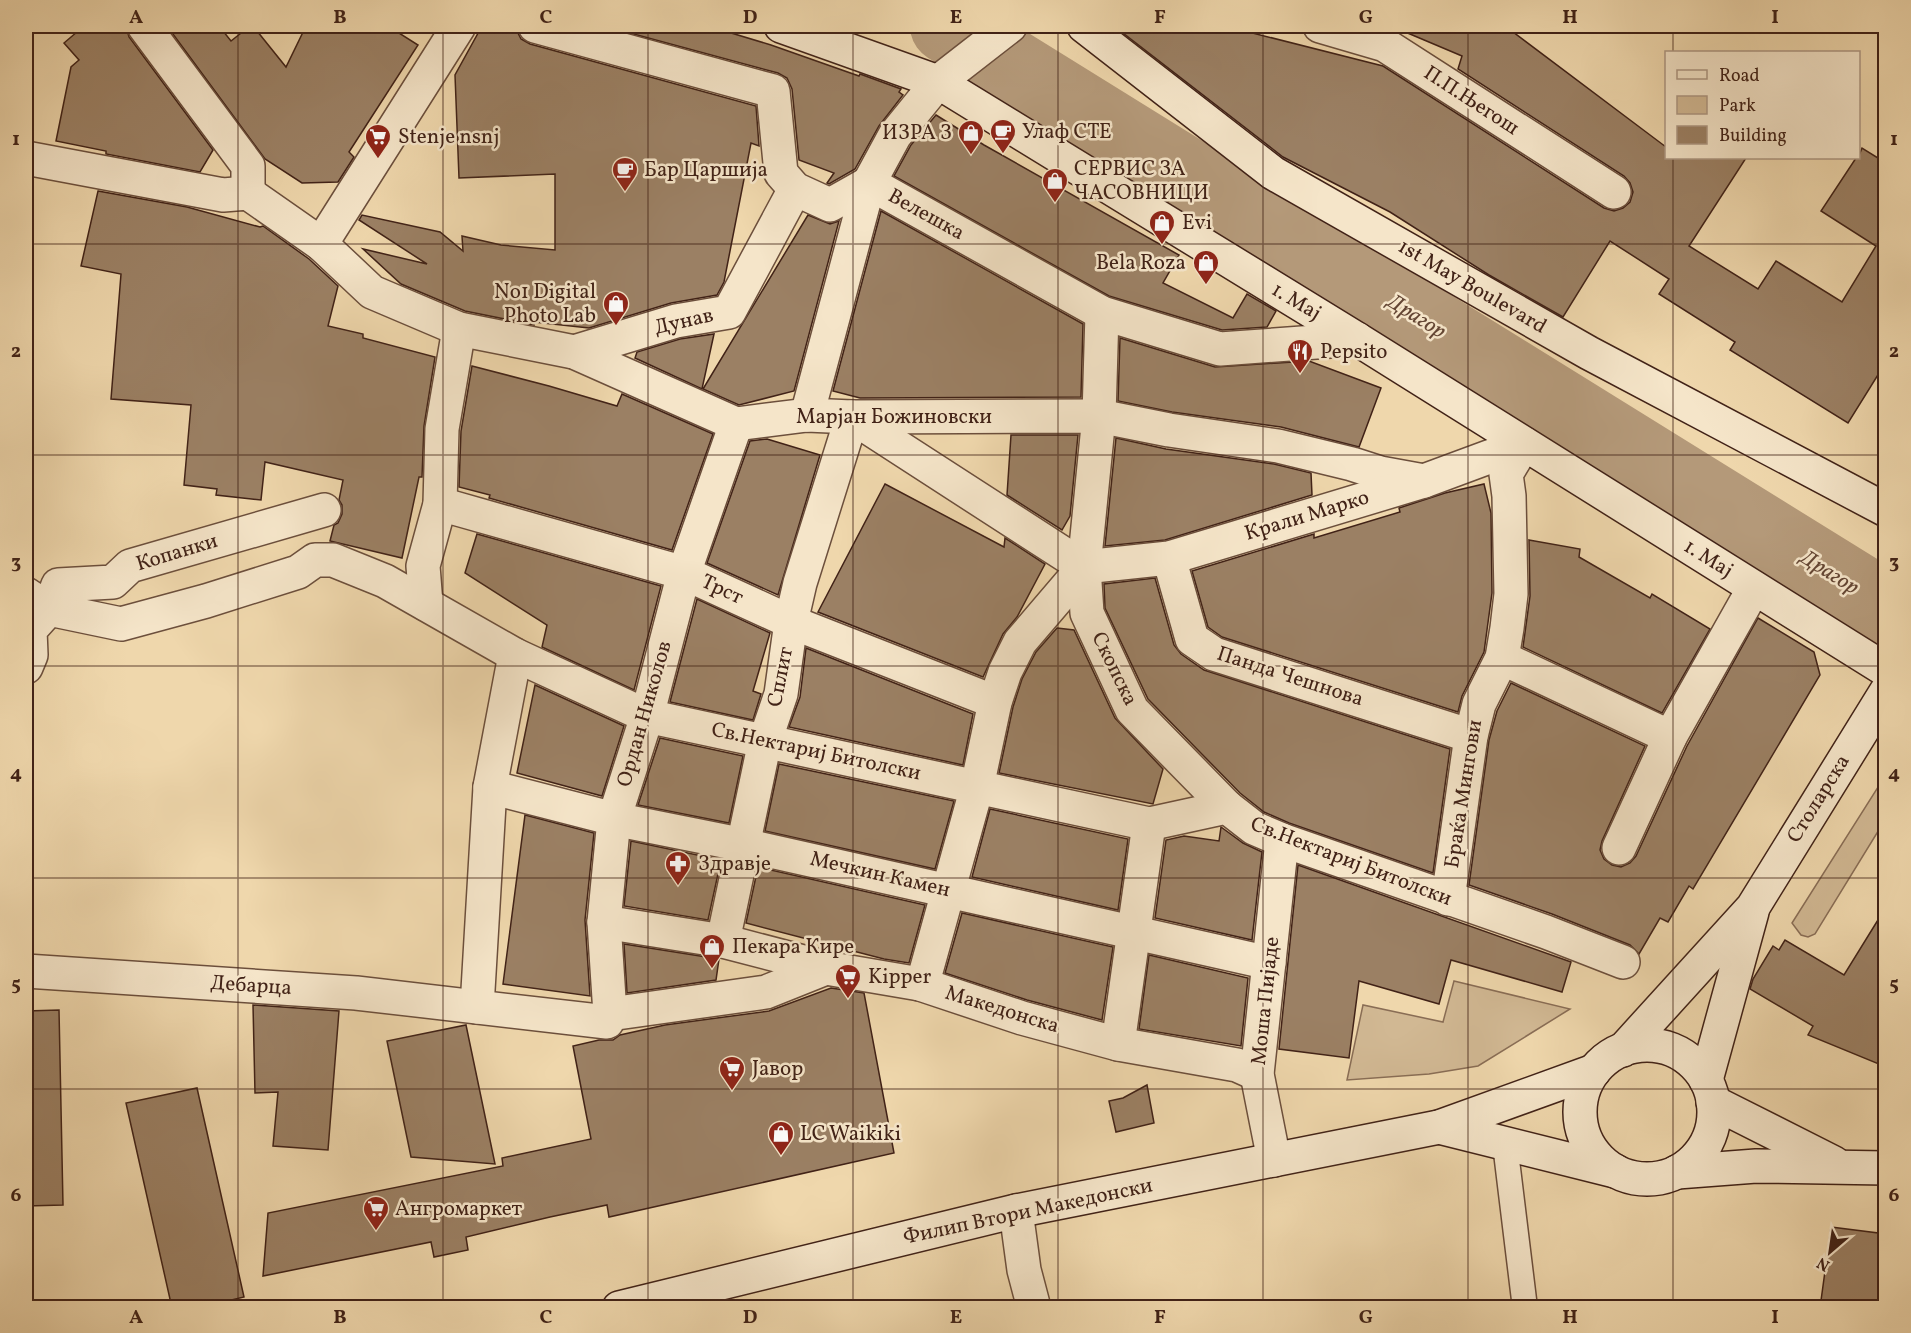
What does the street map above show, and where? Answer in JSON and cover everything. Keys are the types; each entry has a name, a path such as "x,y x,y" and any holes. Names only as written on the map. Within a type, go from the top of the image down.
{"street":[{"path":"144,26 248,166 248,193"},
{"path":"321,244 459,26"},
{"path":"535,26 773,91 781,174 795,189"},
{"name":"1. Мај","path":"781,26 950,73 1357,339 1886,670"},
{"path":"807,414 869,183 895,135 950,73 1010,26"},
{"name":"1st May Boulevard","path":"1084,26 1273,173 1588,353 1886,510"},
{"name":"П.П.Његош","path":"1320,26 1385,45 1614,192"},
{"path":"26,158 222,195 248,193 321,244 372,292 459,329 574,351 736,424"},
{"name":"Велешка","path":"795,189 830,206 869,183 1101,313 1220,349 1357,339"},
{"name":"Дунав","path":"574,351 676,321 729,312 795,189"},
{"name":"Скопска","path":"1101,313 1099,416 1084,567 1087,613 1132,710 1227,807"},
{"path":"426,604 423,566 440,504 442,429 459,329"},
{"name":"Марјан Божиновски","path":"736,424 807,414 852,417 1099,416 1169,430 1278,446 1380,473 1424,481"},
{"path":"852,417 1084,567 1020,642 1005,672 995,702 977,787 949,891 925,975 920,984"},
{"name":"Сплит","path":"723,941 765,741 781,694 791,622 800,583 852,417"},
{"name":"Ордан Николов","path":"610,1014 604,922 614,819 646,716 684,573 736,424"},
{"name":"Крали Марко","path":"1084,567 1169,558 1424,481 1524,444"},
{"name":"Браќа Мингови","path":"1448,898 1471,736 1479,704 1502,658 1511,594 1509,496 1506,474 1524,444"},
{"name":"Трст","path":"440,504 684,573 791,622 995,702"},
{"name":"Копанки","path":"37,601 58,585 113,582 130,566 324,510"},
{"name":"Панда Чешнова","path":"1169,558 1192,639 1214,654 1471,736"},
{"name":"Св.Нектариј Битолски","path":"37,601 121,624 206,601 298,572 315,560 333,560 375,576 515,655 646,716 1149,824 1227,807 1254,828 1282,840 1537,929 1623,962"},
{"path":"1619,848 1670,737 1754,588"},
{"path":"26,667 31,655 30,630 37,601"},
{"path":"477,1007 490,787 515,655"},
{"path":"1502,658 1670,737"},
{"name":"Столарска","path":"1623,1050 1753,907 1886,692"},
{"name":"Мечкин Камен","path":"490,787 614,819 744,845 1269,963"},
{"path":"1118,1044 1149,824"},
{"name":"Моша Пијаде","path":"1274,1160 1257,1074 1282,840"},
{"name":"Столарска","path":"1709,1091 1753,907"},
{"name":"Македонска","path":"604,922 723,941 826,968 920,984 1022,1018 1118,1044 1237,1065 1257,1074"},
{"name":"Дебарца","path":"26,971 356,993 607,1022 610,1014 766,992 826,968"},
{"path":"1677,1172 1694,1160 1707,1143 1713,1123 1709,1091 1694,1065 1679,1053 1661,1047 1642,1046 1623,1050 1607,1058 1594,1071 1584,1088 1580,1107 1581,1126 1600,1160 1616,1172 1636,1179 1657,1179 1677,1172 1756,1166 1886,1168"},
{"name":"Филип Втори Македонски","path":"619,1308 1016,1212 1439,1127 1594,1071"},
{"path":"1709,1091 1841,1166"},
{"name":"Филип Втори Македонски","path":"1439,1127 1616,1172"},
{"path":"1016,1212 1024,1270 1034,1308"}],"lane":[{"path":"1505,1144 1525,1308"}],"green space":[{"path":"1885,776 1885,820 1815,934 1808,937 1801,935 1792,923"},
{"path":"1454,981 1570,1009 1478,1066 1429,1074 1347,1080 1363,1005 1443,1022"}],"building":[{"path":"84,26 126,26 129,37 213,150 200,172 106,154 106,151 56,141 71,67 79,60 64,43"},
{"path":"167,26 219,26 231,41 253,26 286,67 306,26 388,26 418,45 349,152 354,157 338,182 302,183 265,159"},
{"path":"482,26 517,26 521,39 530,44 756,106 759,146 751,143 724,282 717,295 671,303 589,328 534,322 534,325 465,311 401,284 363,249 427,264 359,220 362,215 440,232 463,251 462,236 501,245 555,250 555,174 459,178 455,75"},
{"path":"604,26 708,26 859,76 860,74 901,89 899,92 903,95 879,126 855,169 829,184 827,183 834,173 799,160 792,89 787,78 778,73"},
{"path":"1114,26 1225,26 1383,66 1604,208 1614,211 1623,208 1630,202 1633,192 1624,176 1458,69 1462,56 1391,26 1505,26 1665,146 1665,159 1745,159 1689,246 1758,289 1776,261 1842,302 1876,246 1821,211 1855,159 1860,159 1862,148 1886,163 1886,362 1848,423 1730,350 1735,342 1659,294 1669,279 1610,241 1563,317 1489,275 1390,212 1283,157"},
{"path":"936,115 984,145 1179,255 1163,283 1233,318 1247,294 1276,311 1267,327 1222,330 1109,296 894,176 911,145"},
{"path":"98,191 187,207 263,226 309,259 338,286 328,326 363,334 363,338 435,357 424,426 422,477 419,477 402,558 330,541 334,525 338,523 342,514 342,505 339,500 343,480 265,462 261,500 216,495 217,489 184,485 191,405 111,399 121,274 81,266"},
{"path":"881,211 1083,324 1081,397 860,398 833,391"},
{"path":"808,215 830,224 839,221 794,391 739,405 703,389"},
{"path":"714,334 702,389 635,358 637,352 680,339"},
{"path":"1120,338 1215,367 1309,361 1381,388 1359,447 1281,427 1172,412 1118,401"},
{"path":"472,366 617,406 622,394 713,434 672,550 489,498 490,495 459,487 461,431"},
{"path":"1011,435 1078,435 1070,516 1062,530 1007,495"},
{"path":"1116,438 1166,449 1274,464 1311,473 1312,495 1165,540 1105,546"},
{"path":"767,439 820,455 778,595 707,563 750,441"},
{"path":"885,484 1004,547 1005,538 1045,564 1017,617 1003,634 983,677 818,612"},
{"path":"1484,484 1491,513 1492,593 1484,652 1462,696 1458,712 1222,637 1208,627 1192,571 1314,534 1314,538 1400,512 1399,508 1445,493"},
{"path":"477,534 661,586 634,690 542,647 547,625 465,573"},
{"path":"1529,540 1580,549 1579,557 1650,598 1652,594 1710,629 1662,713 1523,647 1530,596"},
{"path":"1155,578 1174,645 1181,654 1204,670 1450,749 1433,873 1289,823 1264,812 1240,793 1148,699 1105,608 1104,584"},
{"path":"697,599 770,633 753,691 761,694 753,720 670,702"},
{"path":"1758,618 1814,652 1820,675 1693,889 1689,886 1668,922 1660,918 1639,954 1630,945 1552,914 1469,885 1489,740 1497,711 1511,683 1645,746 1600,850 1604,859 1612,865 1621,867 1630,863 1636,856 1687,746"},
{"path":"1057,628 1074,630 1115,718 1163,769 1153,804 999,773 1013,707 1022,679 1036,652"},
{"path":"806,648 973,714 963,765 789,727 800,697"},
{"path":"535,685 624,726 602,796 517,773"},
{"path":"660,738 743,756 729,823 638,805"},
{"path":"779,764 954,801 935,869 765,831"},
{"path":"990,809 1128,839 1118,910 972,877"},
{"path":"525,815 594,833 585,920 590,996 503,984"},
{"path":"1221,827 1243,843 1262,852 1252,940 1155,918 1166,840 1184,836 1219,841"},
{"path":"631,841 721,860 708,920 624,906"},
{"path":"1298,865 1571,962 1562,992 1451,960 1439,1004 1359,981 1349,1058 1279,1049"},
{"path":"758,867 925,905 909,963 884,959 746,923"},
{"path":"1886,907 1886,1067 1808,1035 1813,1026 1750,989 1753,979 1773,946 1779,950 1785,940 1844,975"},
{"path":"962,913 1113,947 1102,1020 1027,1000 945,973"},
{"path":"624,944 719,959 716,980 627,993"},
{"path":"1149,955 1248,978 1241,1046 1139,1029"},
{"name":"Јавор","path":"831,988 864,993 894,1153 609,1217 607,1205 550,1217 466,1237 468,1250 434,1257 431,1242 263,1276 268,1213 503,1166 502,1158 591,1139 573,1046 599,1040 613,1040 620,1035 665,1025 769,1011"},
{"path":"253,1005 339,1011 328,1150 273,1146 278,1092 255,1093"},
{"path":"59,1010 63,1205 26,1206 26,1011"},
{"path":"466,1025 495,1164 411,1157 387,1041"},
{"path":"1147,1085 1154,1123 1116,1132 1109,1101 1123,1098"},
{"path":"197,1088 244,1297 198,1308 172,1308 126,1103"},
{"path":"1831,1227 1886,1234 1886,1308 1820,1308"}],"waterway":[{"name":"Драгор","path":"947,26 1886,608"}],"place":[{"name":"Улаф СТЕ","path":"1003,155"},
{"name":"ИЗРА З","path":"971,156"},
{"name":"Stenje nsnj","path":"378,160"},
{"name":"Бар Царшија","path":"625,193"},
{"name":"СЕРВИС ЗА ЧАСОВНИЦИ","path":"1055,204"},
{"name":"Evi","path":"1162,246"},
{"name":"Bela Roza","path":"1206,286"},
{"name":"No1 Digital Photo Lab","path":"616,327"},
{"name":"Pepsito","path":"1300,375"},
{"name":"Здравје","path":"678,887"},
{"name":"Пекара Кире","path":"712,970"},
{"name":"Kipper","path":"848,1000"},
{"name":"Јавор","path":"732,1092"},
{"name":"LC Waikiki","path":"781,1157"},
{"name":"Ангромаркет","path":"376,1232"}]}
